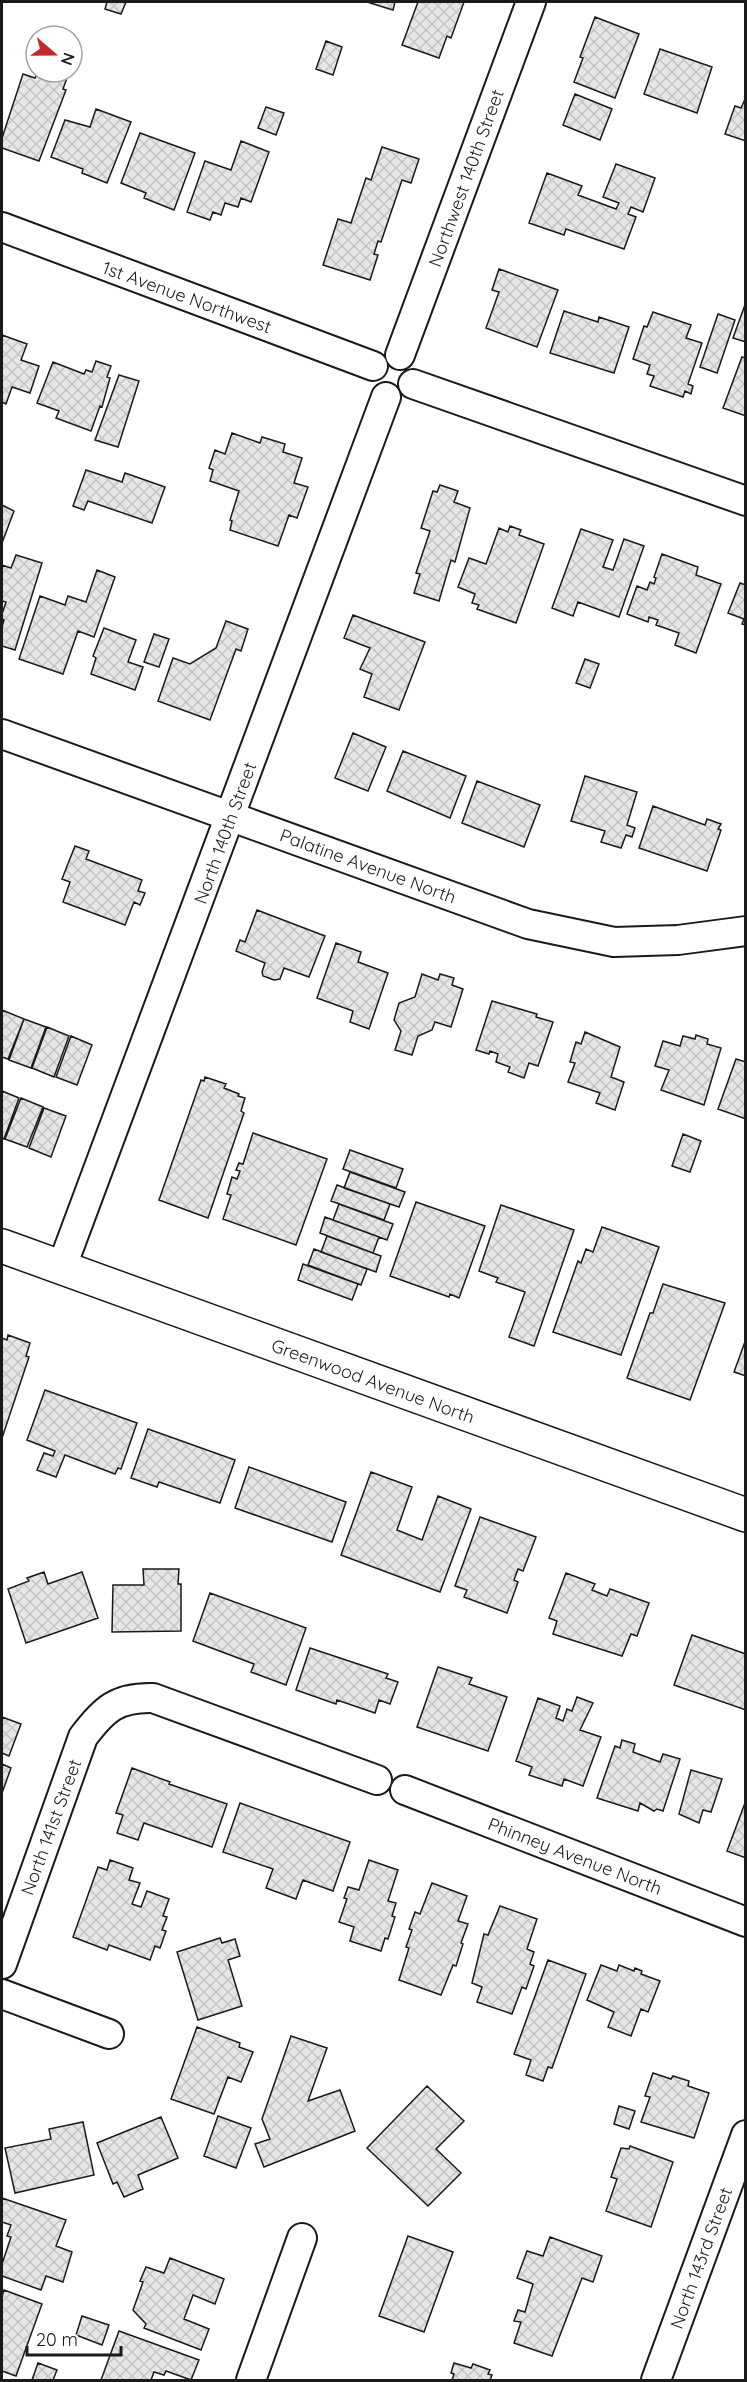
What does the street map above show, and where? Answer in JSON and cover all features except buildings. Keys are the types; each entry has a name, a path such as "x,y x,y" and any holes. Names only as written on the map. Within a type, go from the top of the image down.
{"main road":[{"name":"Greenwood Avenue North","path":"2,1246 746,1515"}],"street":[{"name":"Northwest 140th Street","path":"400,355 531,2"},
{"name":"1st Avenue Northwest","path":"2,227 373,366"},
{"path":"386,355 400,355 411,364 413,384 403,395 396,398 386,397 376,391 372,385 370,377 373,366 386,355"},
{"path":"413,384 746,501"},
{"name":"North 140th Street","path":"61,1269 386,397"},
{"name":"Palatine Avenue North","path":"2,734 528,924 614,942 678,940 746,931"},
{"name":"North 141st Street","path":"2,1964 83,1737 95,1720 117,1703 134,1697 153,1698 376,1780"},
{"name":"Phinney Avenue North","path":"405,1790 746,1922"},
{"path":"2,1994 109,2034"},
{"name":"North 143rd Street","path":"656,2380 746,2135"},
{"path":"251,2380 302,2238"}]}
